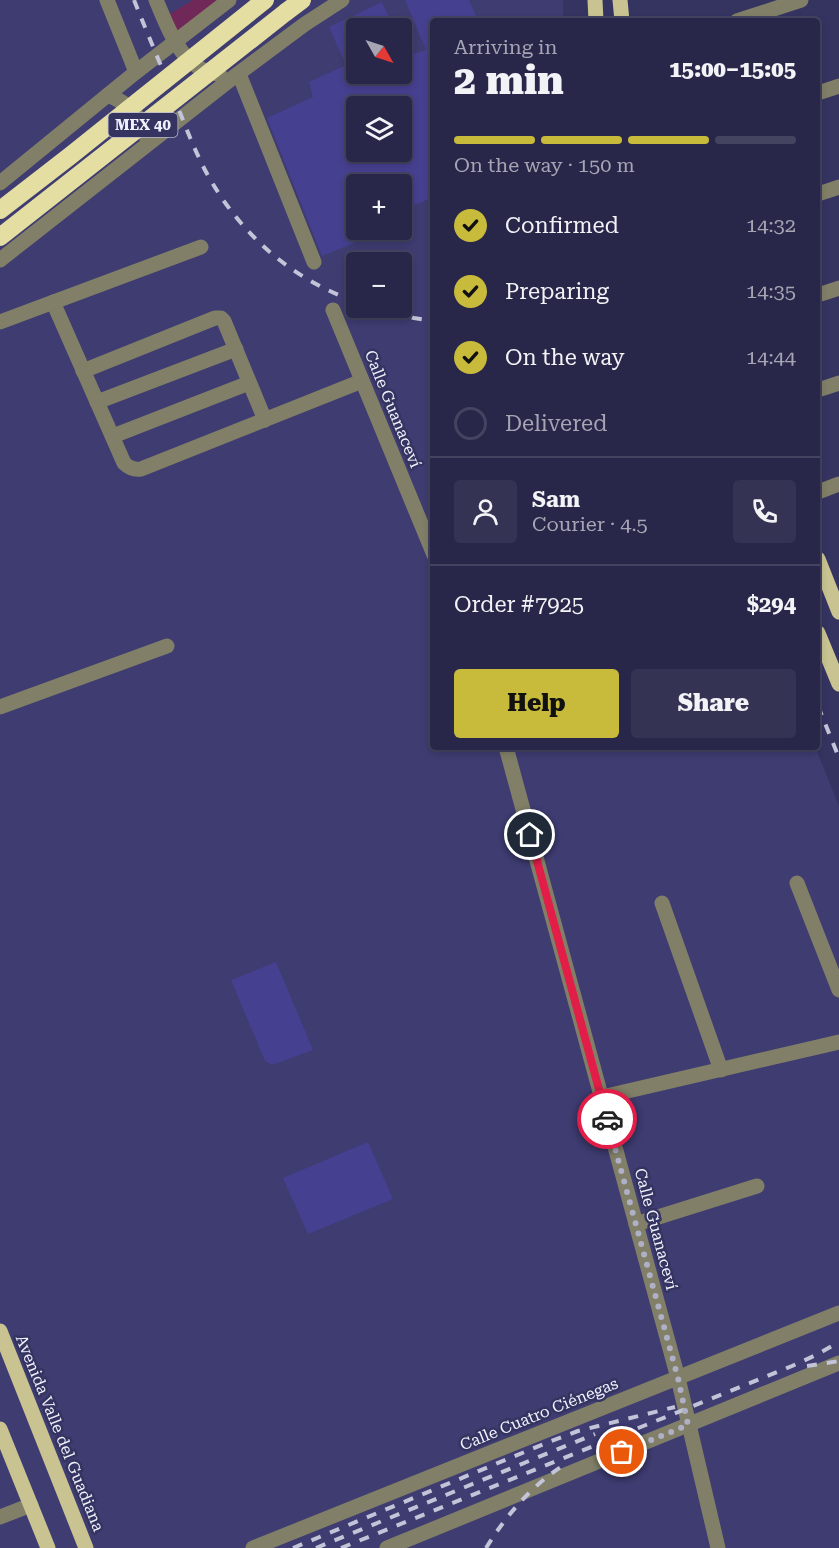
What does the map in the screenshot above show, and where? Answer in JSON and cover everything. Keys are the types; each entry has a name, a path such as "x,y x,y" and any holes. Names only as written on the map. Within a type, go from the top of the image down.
{"highway":[{"name":"MEX 40","path":"0,210 265,0"},
{"name":"MEX 40","path":"0,237 302,0"}],"main road":[{"path":"595,0 596,18"},
{"path":"620,0 622,18"},
{"path":"820,562 834,583 839,612"},
{"path":"820,638 839,684"},
{"name":"Avenida Valle del Guadiana","path":"0,1331 86,1548"},
{"path":"0,1429 48,1548"}],"street":[{"path":"108,0 136,72"},
{"path":"156,0 175,43 189,59 201,69 235,76"},
{"path":"0,183 136,72 229,0"},
{"path":"0,260 235,76 305,24 342,0"},
{"path":"746,18 801,0"},
{"path":"235,76 314,261"},
{"path":"820,92 839,86"},
{"path":"108,95 123,102 135,113 144,127 149,144"},
{"path":"820,193 839,187"},
{"path":"0,322 201,247"},
{"path":"820,294 839,288"},
{"path":"53,302 124,463 132,468 141,469 362,381"},
{"name":"Calle Guanaceví","path":"333,310 430,545"},
{"path":"83,371 215,318 221,318 265,420"},
{"path":"97,402 236,349"},
{"path":"112,436 249,383"},
{"path":"820,389 839,383"},
{"path":"820,491 839,484"},
{"path":"0,707 167,646"},
{"name":"Calle Guanaceví","path":"507,750 678,1378 718,1548"},
{"path":"797,883 839,990"},
{"path":"662,903 722,1070"},
{"path":"602,1097 839,1042"},
{"path":"636,1224 757,1186"},
{"name":"Calle Cuatro Ciénegas","path":"253,1548 839,1312"},
{"path":"387,1548 839,1363"},
{"path":"0,1517 31,1505"}],"shaded area":[{"path":"0,0 563,0 563,18 430,18 430,750 816,750 839,806 839,1548 0,1548"},
{"path":"193,0 225,0 175,38 168,15"}],"building":[{"path":"405,0 469,0 477,18 430,18 430,199 412,206 412,174 346,174 346,240 361,240 322,256 267,118 313,97 309,82 346,65 346,84 412,84 412,54 426,50"},
{"path":"382,2 389,18 348,18"},
{"path":"346,19 346,65 329,27"},
{"path":"276,962 313,1050 272,1065 265,1061 231,980"},
{"path":"368,1142 393,1199 308,1234 283,1178"}],"railway":[{"path":"134,0 196,152 218,193 233,214 268,251 310,280 346,297"},
{"path":"412,318 430,320"},
{"path":"820,711 839,758"},
{"path":"341,1548 792,1366 839,1342"},
{"path":"807,1366 839,1361"},
{"path":"293,1548 578,1431 675,1407"},
{"path":"316,1548 595,1434"},
{"path":"486,1548 503,1523 532,1490 567,1463"}],"way so far":[{"path":"607,1119 678,1378 688,1425 622,1452"}],"route":[{"path":"530,835 607,1119"}]}
